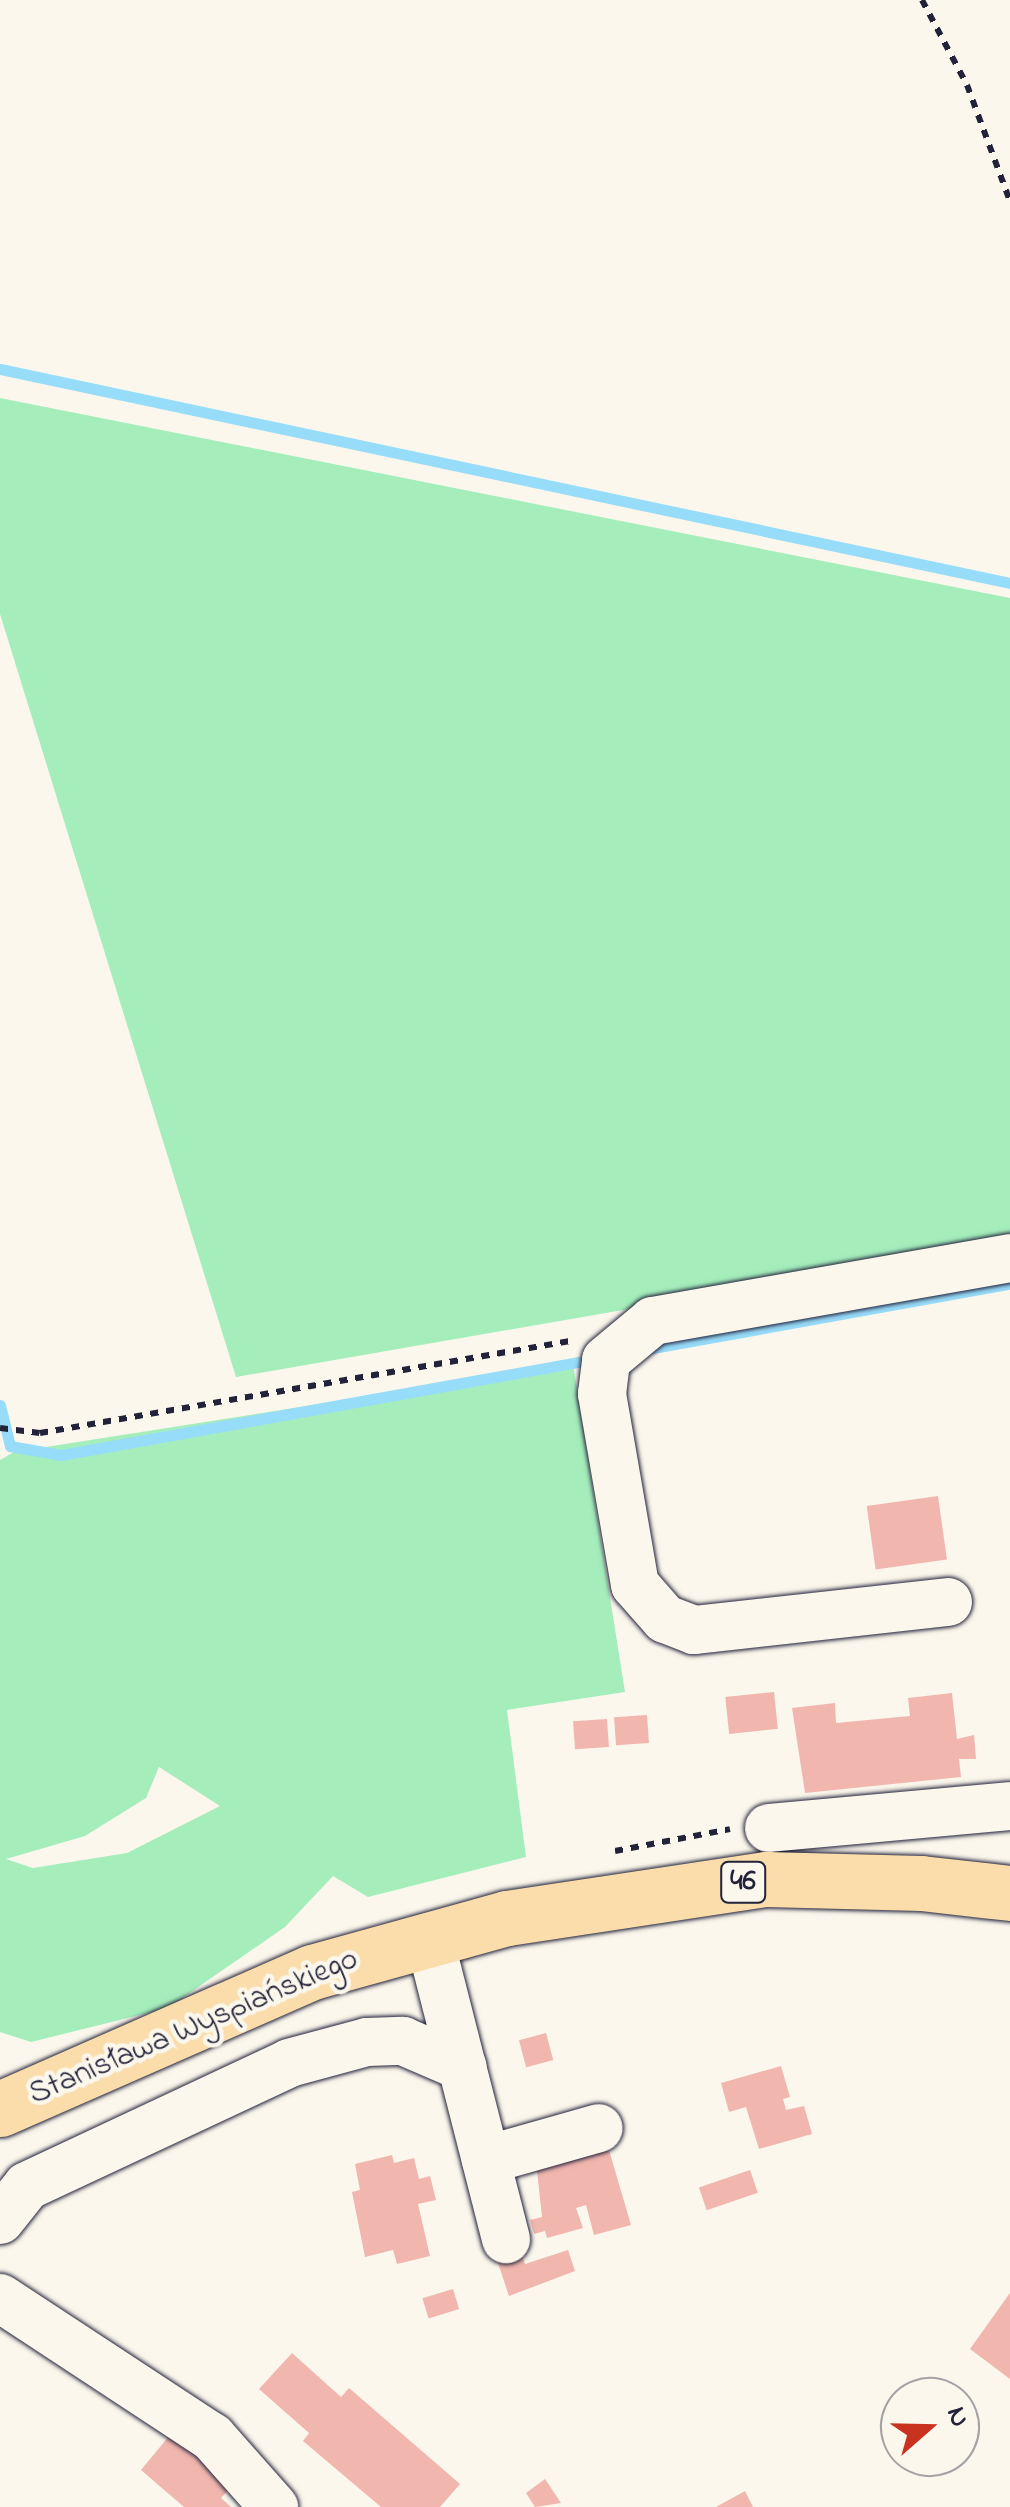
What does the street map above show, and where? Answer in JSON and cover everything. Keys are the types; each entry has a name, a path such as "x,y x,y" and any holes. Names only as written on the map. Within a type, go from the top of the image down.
{"main road":[{"name":"Stanisława Wyspiańskiego","path":"0,2110 312,1972 429,1937 597,1900 766,1879 921,1883 1000,1899"}],"lane":[{"path":"948,1602 694,1630 665,1619 635,1585 602,1394 606,1360 628,1336 653,1321 1010,1258"},
{"path":"770,1828 1010,1806"},
{"path":"429,1937 506,2239"},
{"path":"0,2220 27,2186 289,2063 368,2042 403,2041 463,2067"},
{"path":"486,2160 599,2128"},
{"path":"0,2298 212,2438 274,2507"}],"path":[{"path":"922,0 967,85 1010,201"},
{"path":"0,1428 40,1433 232,1396 628,1336"},
{"path":"605,1853 758,1824 770,1828"}],"green space":[{"path":"0,398 1010,598 1010,1243 236,1377 0,614"},
{"path":"573,1364 625,1692 507,1710 526,1857 368,1897 333,1876 285,1927 168,2008 31,2042 0,2032 0,1460 14,1452","holes":["159,1767 220,1806 127,1853 33,1868 6,1859 85,1836 146,1798"]}],"building":[{"path":"938,1496 947,1559 876,1569 867,1506"},
{"path":"774,1692 778,1729 729,1734 725,1697"},
{"path":"952,1693 957,1739 974,1735 976,1759 959,1759 961,1777 805,1793 792,1708 835,1703 836,1723 910,1716 908,1698"},
{"path":"647,1715 649,1743 616,1745 614,1717"},
{"path":"607,1719 609,1747 575,1749 573,1721"},
{"path":"546,2033 553,2060 526,2067 519,2040"},
{"path":"781,2066 790,2097 783,2099 786,2110 804,2106 812,2134 759,2149 746,2107 729,2112 721,2083"},
{"path":"582,2150 584,2157 609,2150 631,2225 594,2235 586,2205 576,2208 583,2228 547,2238 545,2231 534,2234 530,2220 542,2217 536,2162"},
{"path":"392,2155 394,2163 414,2158 419,2179 430,2176 436,2200 418,2204 430,2256 397,2264 393,2250 365,2257 352,2192 360,2190 355,2164"},
{"path":"750,2170 758,2193 707,2210 699,2188"},
{"path":"518,2245 525,2264 568,2250 575,2271 509,2296 495,2254"},
{"path":"453,2289 459,2309 429,2318 422,2298"},
{"path":"1010,2293 1010,2379 970,2349"},
{"path":"292,2353 341,2397 349,2388 460,2484 440,2507 381,2507 303,2441 309,2433 259,2389"},
{"path":"174,2430 230,2488 221,2498 231,2507 184,2507 141,2470"},
{"path":"545,2479 561,2503 535,2507 526,2493"},
{"path":"745,2491 753,2507 716,2507"}],"waterway":[{"path":"0,369 1010,583"},
{"path":"647,1349 1010,1284"},
{"path":"0,1405 10,1446 61,1455 595,1359"}]}
